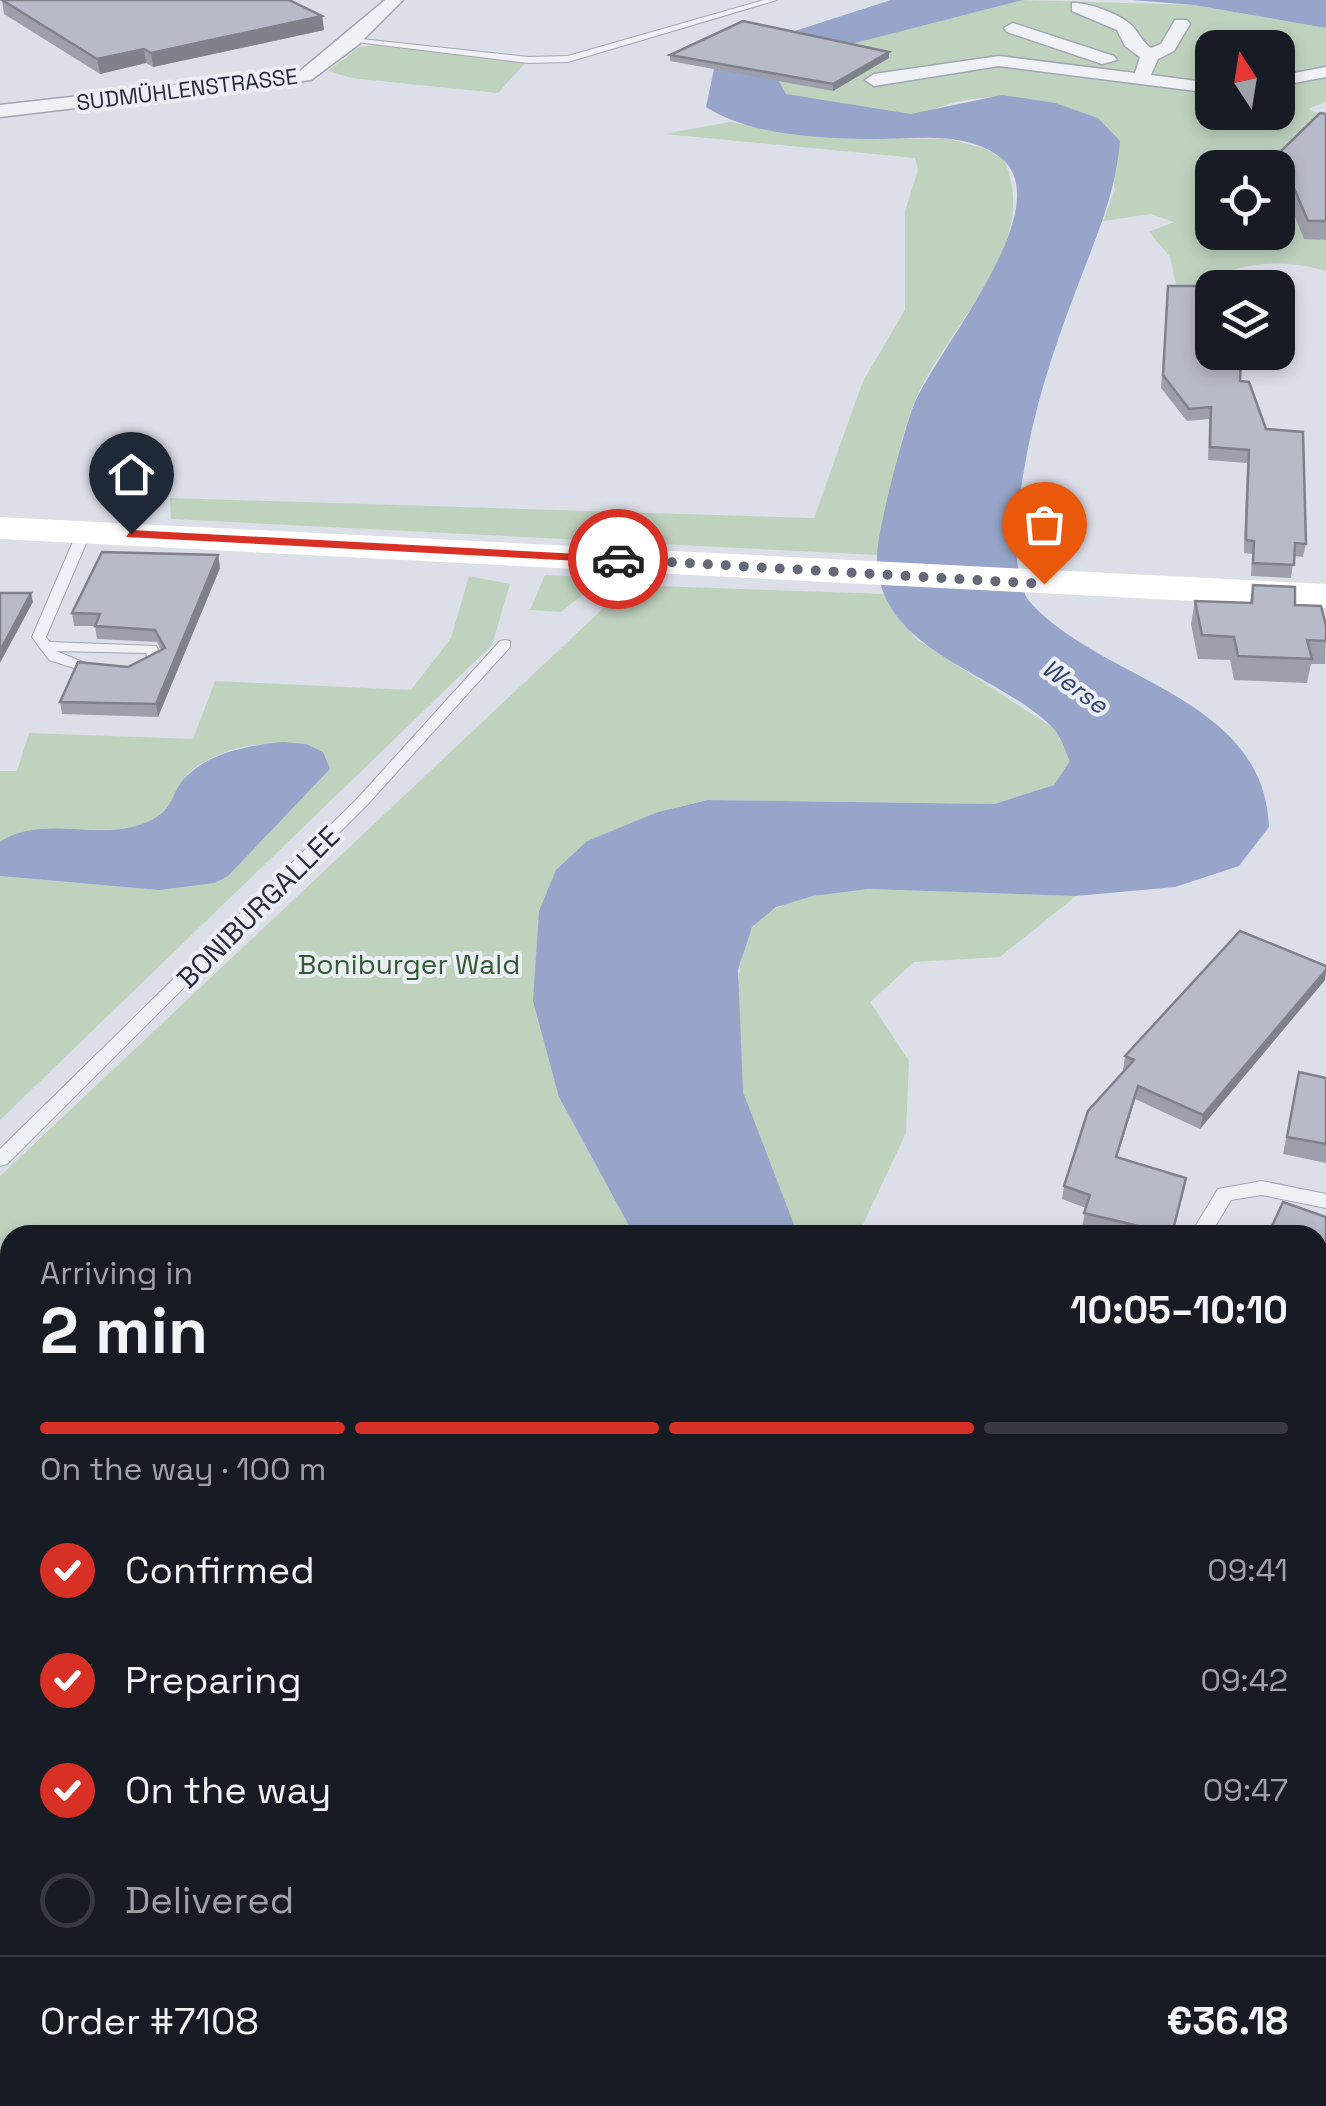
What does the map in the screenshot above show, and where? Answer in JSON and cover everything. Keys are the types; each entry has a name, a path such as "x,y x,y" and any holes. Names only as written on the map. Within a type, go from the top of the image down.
{"street":[{"name":"SUDMÜHLENSTRASSE","path":"0,112 281,81 317,70 395,0"},
{"path":"1078,7 1124,27 1164,84"},
{"path":"1147,64 1168,47 1181,24"},
{"path":"1013,28 1147,64"},
{"path":"874,80 999,61 1195,87"},
{"path":"1295,78 1326,72"},
{"path":"0,528 1326,596"}],"lane":[{"path":"352,41 528,60 568,59 773,0"},
{"path":"44,646 139,647 157,655 151,666 123,670 70,665 44,646 39,630 84,532"},
{"name":"BONIBURGALLEE","path":"0,1160 312,853 505,644"},
{"path":"1206,1225 1225,1194 1262,1188 1326,1201"}],"green space":[{"path":"1023,0 1194,5 1326,28 1326,102 1308,109 1326,117 1326,271 1278,264 1195,270 1195,287 1176,285 1170,257 1149,232 1174,222 1151,214 1103,221 1115,190 1098,118 1048,103 997,97 909,114 880,112 786,94 774,74 789,60"},
{"path":"377,45 526,62 498,93 351,78 328,71 359,47"},
{"path":"729,122 848,138 950,139 986,149 1004,160 1013,193 1011,224 1001,256 927,376 913,406 877,555 171,519 170,498 814,518 863,381 905,310 905,211 918,170 915,158 664,134"},
{"path":"545,575 605,577 561,612 530,610"},
{"path":"469,576 510,584 492,645 0,1120 0,876 159,890 215,883 228,876 330,769 273,747 245,747 198,766 183,780 166,809 136,826 102,831 33,832 0,842 0,771 17,771 29,733 193,739 215,681 411,690 451,638"},
{"name":"Boniburger Wald","path":"628,585 885,594 915,638 1055,729 1071,761 1054,785 994,804 708,800 658,812 587,841 556,870 559,1097 629,1225 0,1225 0,1176"},
{"path":"868,889 1076,896 1000,957 914,962 870,1002 909,1061 906,1133 863,1225 794,1225 760,1145 743,1092 737,1031 739,981 747,939 754,926 777,907 822,894"}],"water":[{"name":"Werse","path":"891,0 1023,0 789,60 775,74 786,94 911,114 1002,95 1055,103 1098,118 1120,141 1109,200 1059,338 1032,429 1017,521 1020,576 1028,599 1060,629 1174,695 1210,719 1240,747 1260,783 1269,827 1239,866 1175,887 1076,896 868,889 813,896 776,907 752,927 738,970 743,1092 794,1225 629,1225 559,1097 533,1001 539,911 556,870 587,841 658,812 708,800 994,804 1054,785 1070,761 1056,731 1030,708 944,657 896,615 882,588 877,555 913,407 1005,245 1016,210 1016,181 1001,158 971,143 937,138 806,136 742,124 706,107 714,69 754,44"},
{"path":"1132,0 1326,0 1326,28 1194,5"},
{"path":"283,742 306,744 323,752 330,769 228,876 215,883 159,890 0,876 0,842 15,834 49,828 102,830 136,826 166,809 182,781 198,766 221,755"}],"building":[{"path":"2,0 289,0 322,16 151,53 144,49 97,59"},
{"path":"743,21 889,52 833,84 670,55"},
{"path":"1320,113 1326,114 1326,221 1308,221 1295,191 1295,150 1282,150"},
{"path":"1168,286 1195,286 1195,370 1240,370 1240,381 1249,382 1266,429 1303,432 1306,544 1295,543 1294,565 1253,563 1254,541 1246,540 1249,450 1210,447 1211,407 1189,409 1163,375"},
{"path":"102,552 218,555 156,704 60,702 78,662 128,667 165,648 155,630 95,626 100,614 72,613"},
{"path":"1253,585 1295,587 1295,605 1321,606 1326,641 1307,640 1312,659 1238,656 1234,637 1202,635 1195,601 1252,603"},
{"path":"0,593 31,593 0,651"},
{"path":"1240,931 1326,966 1203,1115 1138,1086 1116,1157 1186,1178 1174,1225 1134,1225 1084,1213 1090,1195 1064,1186 1088,1111 1134,1060 1125,1056"},
{"path":"1299,1072 1326,1078 1326,1144 1287,1137"},
{"path":"1283,1202 1326,1217 1326,1225 1273,1225"}],"way so far":[{"path":"618,559 1044,584"}],"route":[{"path":"131,534 618,559"}]}
